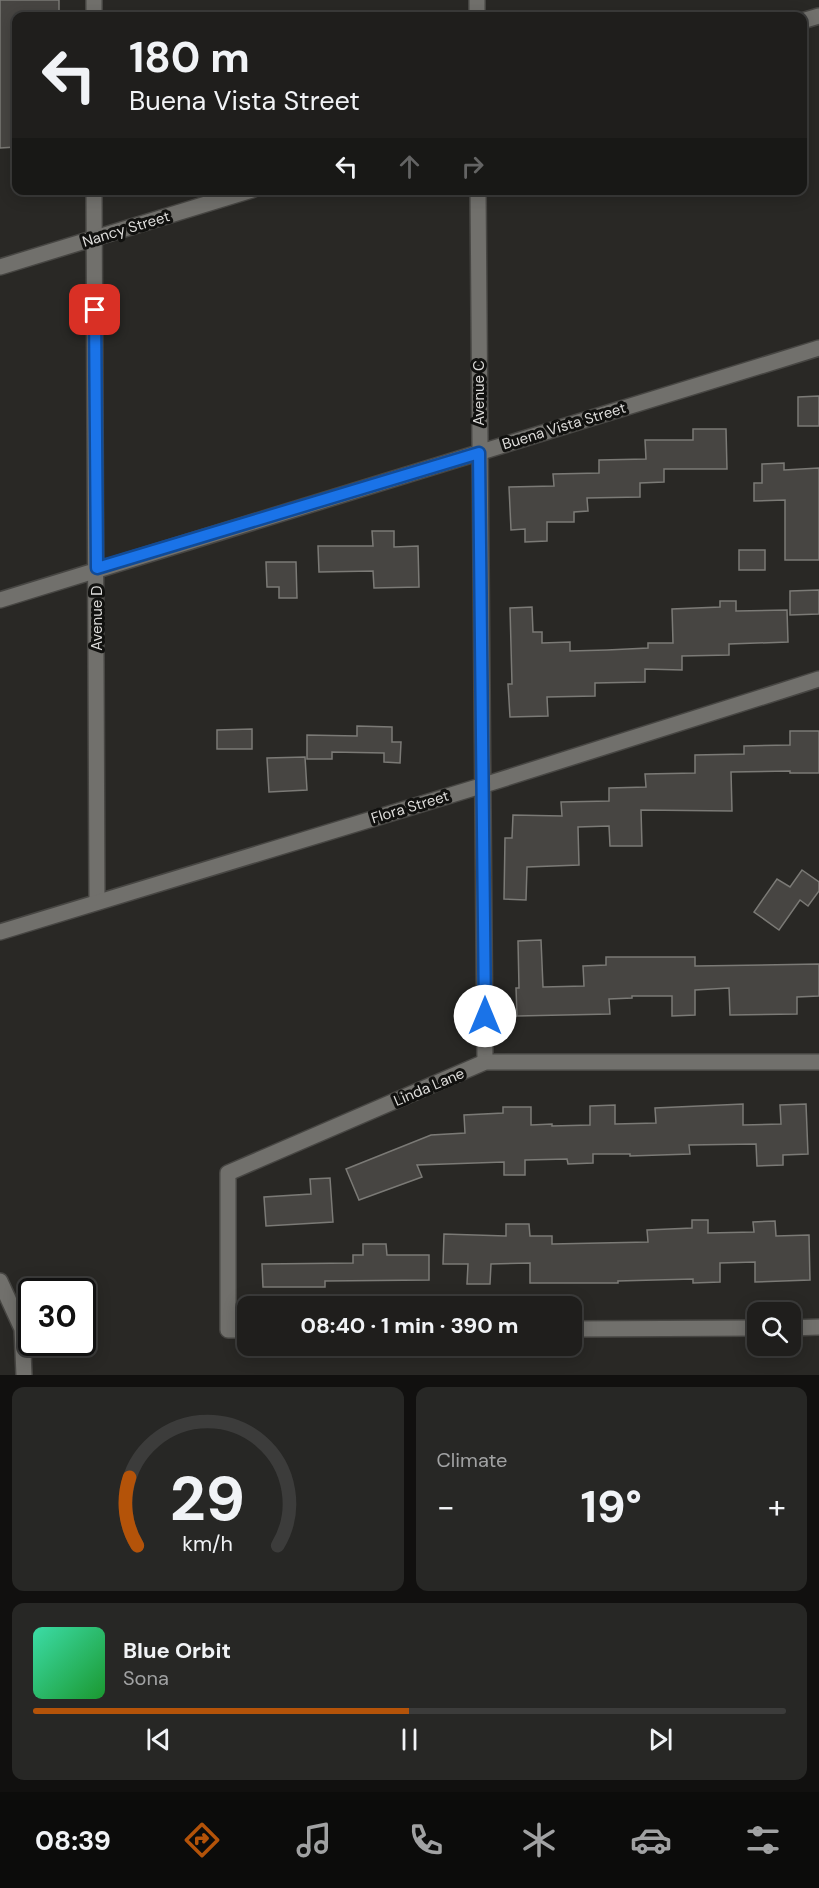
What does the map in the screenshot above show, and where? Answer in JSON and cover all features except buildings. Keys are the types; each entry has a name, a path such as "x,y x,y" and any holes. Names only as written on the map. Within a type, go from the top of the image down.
{"street":[{"name":"Avenue D","path":"94,195 97,902"},
{"name":"Nancy Street","path":"0,267 236,195"},
{"name":"Avenue C","path":"478,195 485,1062"},
{"name":"Buena Vista Street","path":"0,600 97,568 819,348"},
{"name":"Flora Street","path":"0,932 484,785 819,679"},
{"name":"Linda Lane","path":"237,1330 228,1330 228,1173 485,1062 819,1062"},
{"path":"0,1281 22,1329 24,1375"},
{"path":"801,1328 819,1327"},
{"path":"582,1329 747,1328"}],"route":[{"path":"95,310 97,568 479,453 485,1016"}]}
